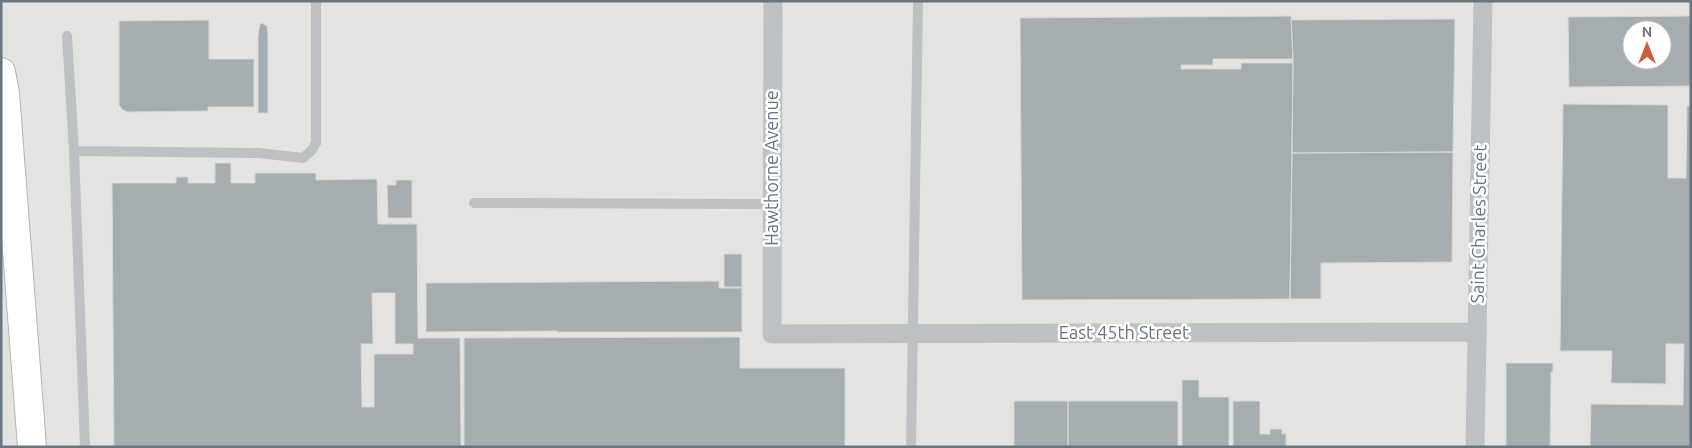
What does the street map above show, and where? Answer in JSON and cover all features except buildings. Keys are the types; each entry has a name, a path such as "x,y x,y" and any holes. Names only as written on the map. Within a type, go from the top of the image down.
{"street":[{"name":"Hawthorne Avenue","path":"772,334 773,1"},
{"name":"Saint Charles Street","path":"1475,447 1483,1"},
{"path":"1,72 5,93 32,447"},
{"name":"East 45th Street","path":"772,334 1477,332"}],"lane":[{"path":"74,151 259,153 303,158 316,144 316,1"},
{"path":"911,447 911,334 918,1"},
{"path":"67,36 74,151 85,447"},
{"path":"474,203 772,204"}],"shaded area":[{"path":"1,1 1691,1 1691,447 1,447"}]}
